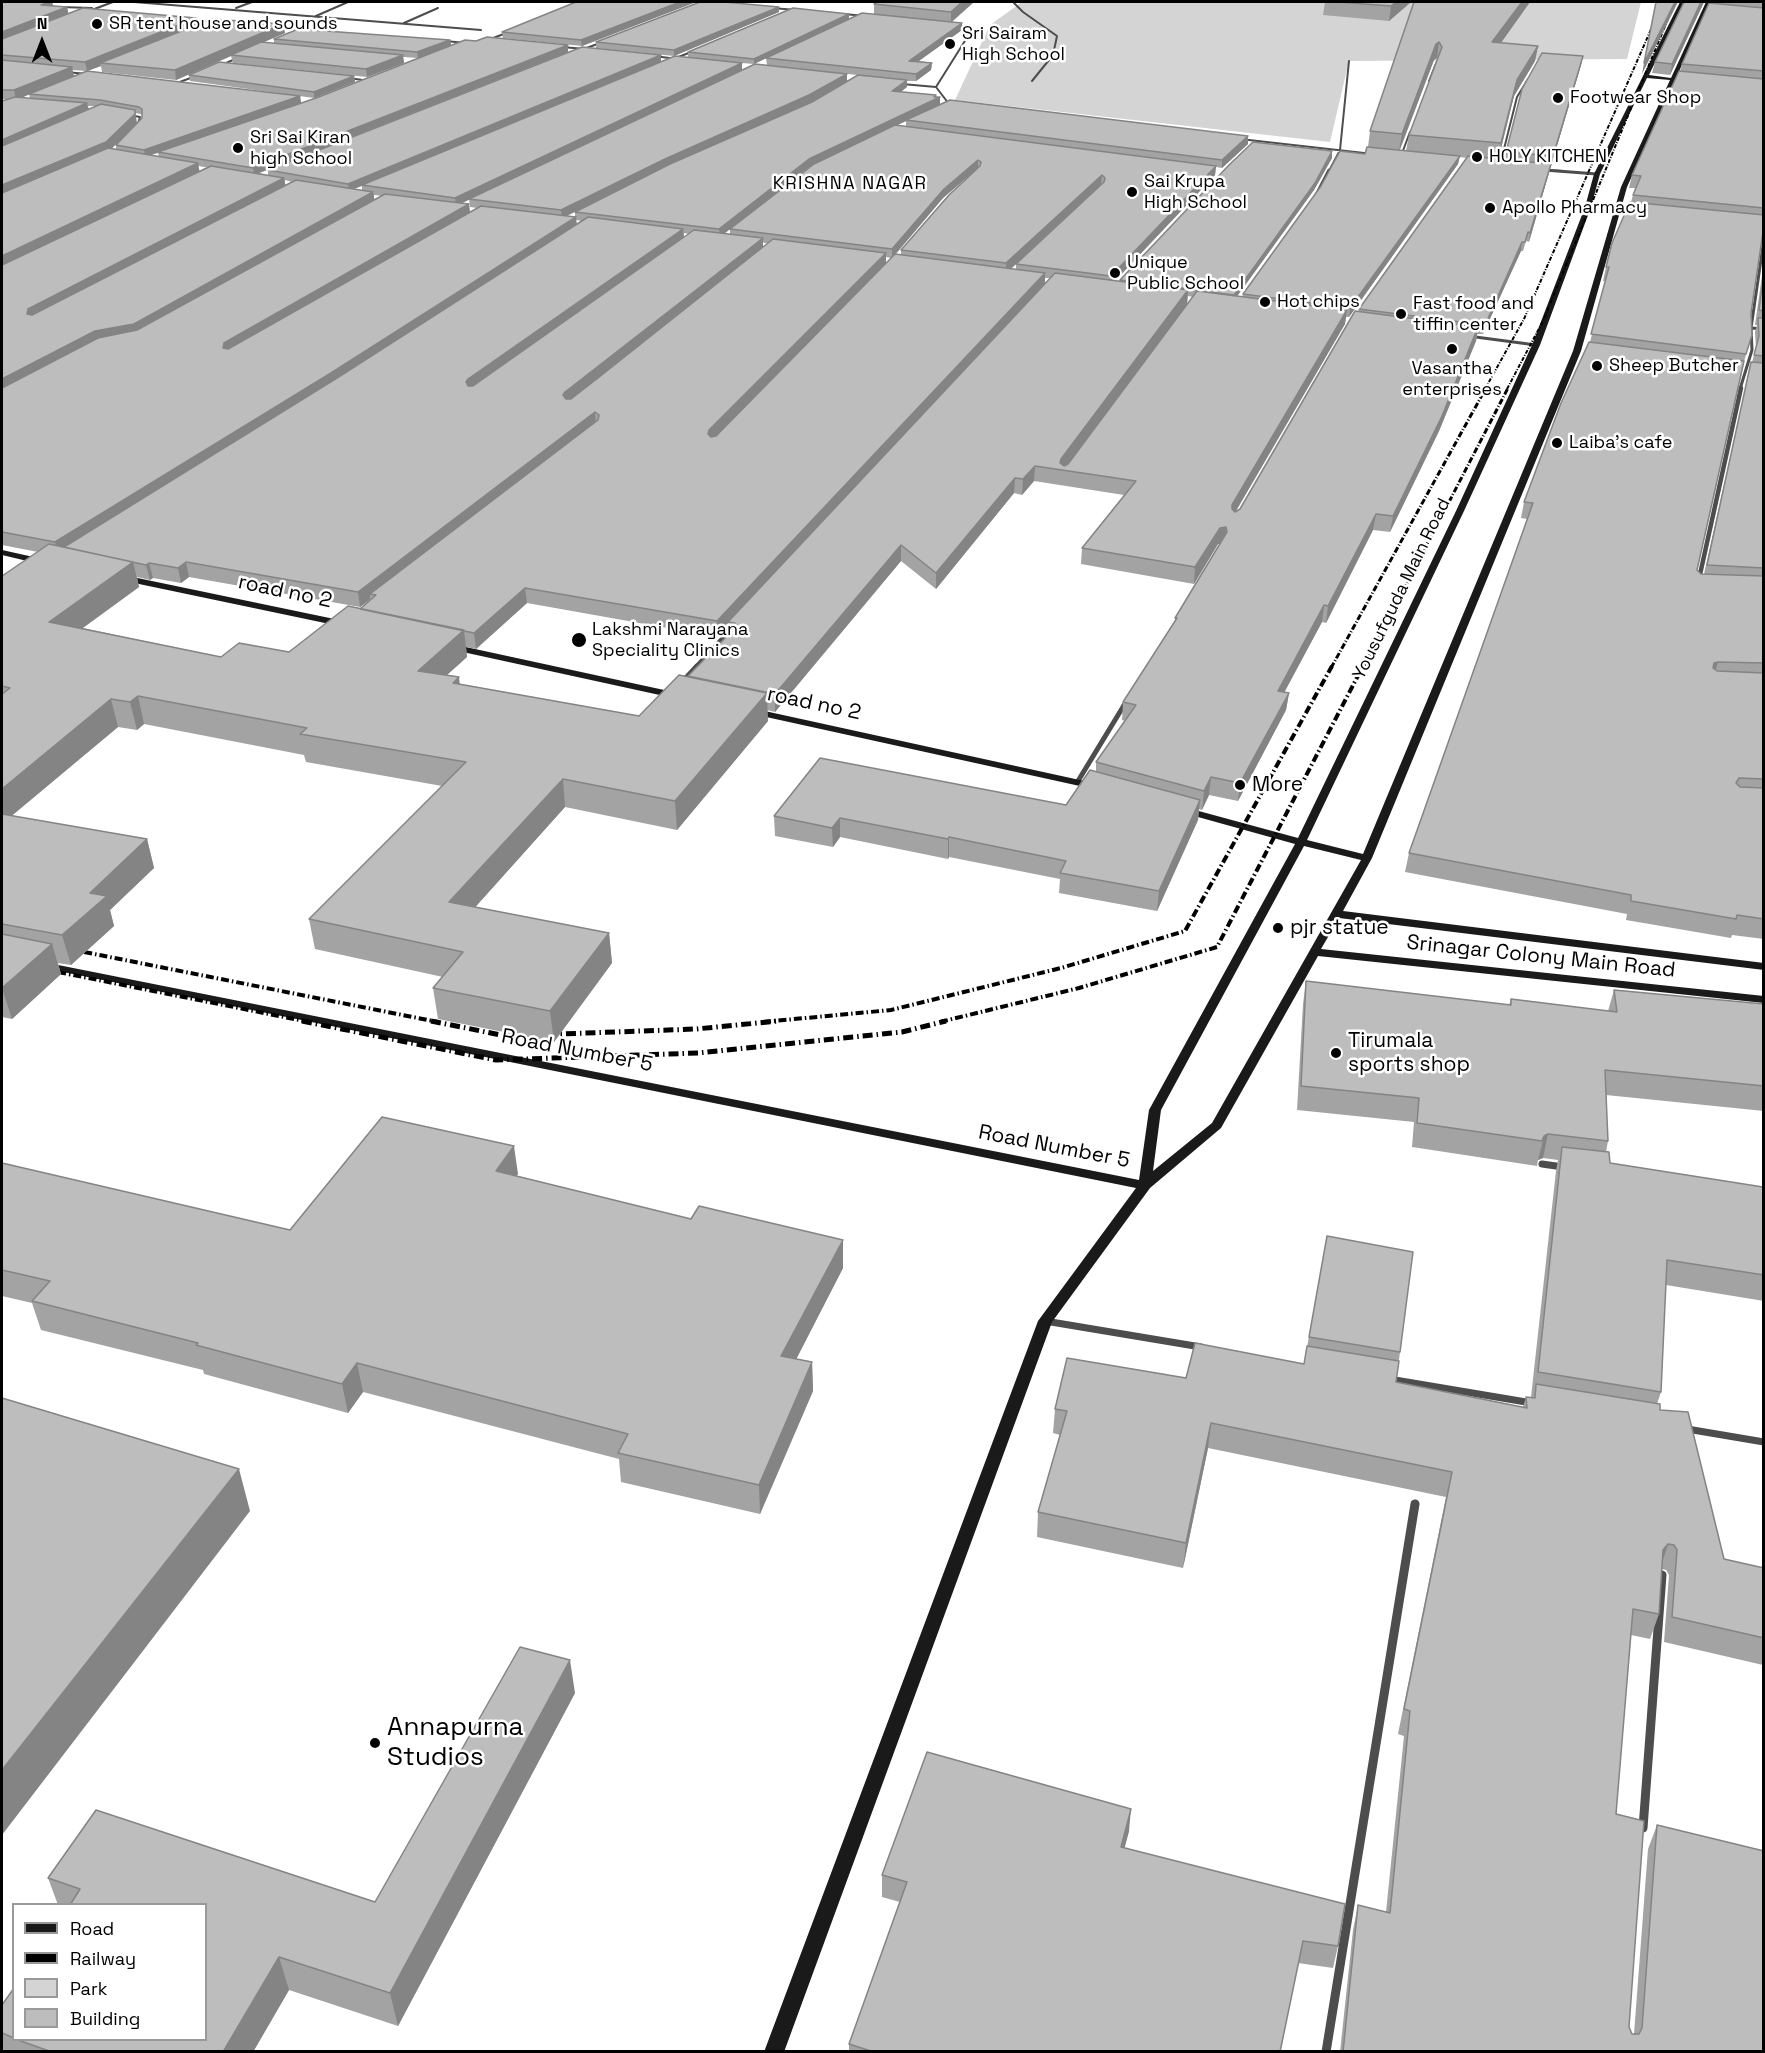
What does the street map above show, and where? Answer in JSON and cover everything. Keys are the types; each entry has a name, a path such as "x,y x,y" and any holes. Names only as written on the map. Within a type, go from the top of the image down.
{"main road":[{"name":"Yousufguda Main Road","path":"1145,1185 1155,1110 1301,843 1460,511 1536,345 1588,207 1598,174 1682,2"},
{"path":"774,2052 1045,1321 1145,1185 1217,1125 1367,858 1577,351 1624,187 1708,2"},
{"path":"1646,76 1684,80"},
{"path":"2,553 54,564"},
{"name":"road no 2","path":"112,576 357,627"},
{"path":"446,646 693,699"},
{"name":"road no 2","path":"740,709 1111,790"},
{"path":"1178,809 1301,843 1367,858"},
{"name":"Srinagar Colony Main Road","path":"1336,914 1764,967"},
{"name":"Srinagar Colony Main Road","path":"1315,952 1764,1000"},
{"name":"Road Number 5","path":"35,963 1145,1185"}],"street":[{"path":"100,12 88,11 113,2"},
{"path":"134,2 481,30"},
{"path":"232,10 252,2"},
{"path":"314,16 348,2"},
{"path":"1013,2 1021,12 1046,26 1057,36 1058,48 1032,81"},
{"path":"60,7 96,9"},
{"path":"761,7 806,11"},
{"path":"404,24 438,8"},
{"path":"783,14 794,10"},
{"path":"841,14 875,17"},
{"path":"854,21 864,16"},
{"path":"183,19 218,22 207,26"},
{"path":"936,87 973,28 949,24"},
{"path":"271,26 314,30"},
{"path":"293,33 303,29"},
{"path":"488,40 510,31"},
{"path":"573,53 606,40"},
{"path":"444,41 466,43 499,41"},
{"path":"457,47 466,43"},
{"path":"552,46 596,50"},
{"path":"664,62 697,50"},
{"path":"214,68 242,56"},
{"path":"654,56 687,60"},
{"path":"1311,202 1340,150 1349,61"},
{"path":"1426,89 1437,62"},
{"path":"222,64 232,66"},
{"path":"57,71 90,74 80,78"},
{"path":"1510,166 1500,166 1517,97 1533,72"},
{"path":"185,84 177,83 199,74"},
{"path":"338,77 370,81 359,85"},
{"path":"902,84 936,87 949,104"},
{"path":"943,108 949,104 961,105"},
{"path":"119,113 140,117 140,125 132,132"},
{"path":"1391,155 1401,156 1412,127"},
{"path":"1232,138 1381,154"},
{"path":"1247,149 1255,141"},
{"path":"1543,170 1598,174"},
{"path":"1617,210 1629,211"},
{"path":"1697,586 1744,372 1752,350 1752,328 1764,238"},
{"path":"1752,328 1764,329"},
{"path":"1466,336 1536,345"},
{"path":"1744,372 1754,373"},
{"path":"670,694 734,626"},
{"path":"1078,781 1128,699"},
{"path":"1542,1164 1577,1168"},
{"path":"1045,1321 1210,1349"},
{"path":"1375,1377 1540,1404"},
{"path":"1681,1428 1764,1442"},
{"path":"1326,2052 1415,1504"},
{"path":"1641,1843 1662,1575"}],"green space":[{"path":"1022,2 1641,2 1627,59 1349,61 1330,142 955,100 990,25"}],"building":[{"path":"2,2 50,2 41,5 67,7 2,32"},
{"path":"576,2 680,2 581,40 502,32"},
{"path":"700,2 779,7 674,50 596,42"},
{"path":"878,2 962,2 951,12 874,4"},
{"path":"1338,2 1396,2 1391,6"},
{"path":"1414,2 1522,2 1492,42 1538,46 1517,80 1501,143 1409,135 1442,47 1439,42 1436,44 1402,134 1370,131"},
{"path":"1656,2 1675,2 1644,63"},
{"path":"1684,2 1701,2 1672,64 1655,62"},
{"path":"1709,3 1764,8 1764,71 1682,64"},
{"path":"83,8 196,18 85,62 2,55 2,39"},
{"path":"793,8 849,14 754,59 688,52"},
{"path":"862,13 962,23 909,61 932,63 916,74 766,58"},
{"path":"212,19 283,24 175,70 100,63"},
{"path":"298,29 450,40 417,52 274,39"},
{"path":"487,37 568,45 253,168 158,152 316,98 465,40 476,41"},
{"path":"261,42 403,55 366,69 231,55"},
{"path":"582,47 661,55 348,184 268,170"},
{"path":"1542,53 1583,56 1553,156 1506,152 1522,89"},
{"path":"675,56 742,63 455,198 362,185"},
{"path":"2,60 72,67 14,90 2,90"},
{"path":"219,62 354,76 314,92 189,75"},
{"path":"755,64 847,74 809,95 665,159 561,210 469,199"},
{"path":"87,71 300,96 144,150 116,145 142,118 142,109 139,107 100,100 29,94"},
{"path":"1679,71 1764,79 1764,208 1633,195 1641,176 1632,175"},
{"path":"858,75 907,80 892,91 940,97 809,159 719,229 575,212 670,164 812,102"},
{"path":"15,97 87,103 2,140 2,101"},
{"path":"950,100 1248,136 1222,160 906,120"},
{"path":"101,104 135,110 135,114 106,142 2,185 2,146"},
{"path":"895,125 1216,166 1111,276 1016,264 1104,182 1105,178 1102,175 1006,263 901,250 949,195 980,166 981,162 978,160 944,189 892,249 730,229 814,164"},
{"path":"1253,142 1332,151 1315,183 1234,295 1120,280 1229,165"},
{"path":"1367,147 1460,156 1350,308 1243,294 1321,186 1340,151 1365,154"},
{"path":"108,148 198,163 2,256 2,193"},
{"path":"1468,156 1551,164 1530,233 1528,232 1525,242 1522,242 1485,325 1359,309"},
{"path":"211,166 284,178 28,309 27,314 32,315 296,180 373,192 134,324 95,331 2,379 2,265"},
{"path":"385,194 469,204 224,343 223,348 228,349 481,206 576,217 331,373 55,542 2,532 2,388 98,338 137,330"},
{"path":"1630,202 1764,215 1751,313 1752,335 1746,354 1591,334 1609,267 1606,267 1612,243"},
{"path":"588,217 683,229 468,379 466,382 468,386 473,386 694,230 763,238 565,392 563,395 566,399 571,399 773,239 886,253 709,430 708,434 711,437 716,436 895,254 1045,273 717,621 525,588 474,633 360,609 376,595 370,594 598,420 599,415 595,412 358,592 186,562 178,568 149,563 146,565 64,547 337,378"},
{"path":"1055,273 1188,290 1061,459 1060,463 1064,466 1068,464 1197,291 1347,310 1232,505 1235,512 1240,509 1355,311 1478,327 1442,416 1393,516 1376,514 1328,606 1324,605 1278,691 1289,693 1240,783 1211,777 1204,791 1096,762 1136,705 1123,702 1177,618 1175,618 1227,532 1226,527 1220,528 1195,567 1082,548 1136,481 1035,466 1023,479 1015,478 936,573 901,545 775,694 688,676 732,631 728,630 735,623 728,622"},
{"path":"1764,273 1764,311 1759,310"},
{"path":"1758,318 1764,318 1764,356 1754,355 1759,336"},
{"path":"1589,342 1744,361 1697,570 1701,574 1764,576 1764,663 1718,662 1714,663 1713,668 1717,671 1764,673 1764,779 1739,778 1736,783 1740,787 1764,788 1764,919 1737,915 1736,919 1631,901 1631,895 1409,853 1533,503 1524,502 1561,403"},
{"path":"1751,362 1764,363 1764,568 1707,565"},
{"path":"49,544 133,562 49,622 221,657 239,643 289,652 348,606 464,630 418,671 459,677 453,683 639,716 679,675 767,693 675,801 563,779 449,902 609,933 550,1011 433,988 463,952 309,919 466,762 300,734 307,728 138,696 130,702 111,699 2,789 2,694 10,688 2,686 2,576"},
{"path":"820,758 1066,805 1090,770 1200,800 1159,891 1060,873 1066,861 949,837 948,839 840,818 832,828 774,816"},
{"path":"2,814 147,839 90,893 107,896 62,935 2,924"},
{"path":"2,934 52,944 2,988"},
{"path":"1306,981 1511,1005 1511,999 1617,1012 1614,990 1764,1004 1764,1086 1605,1070 1608,1141 1548,1134 1542,1141 1417,1123 1419,1098 1301,1086"},
{"path":"382,1117 514,1146 496,1171 691,1219 699,1206 843,1240 781,1356 812,1362 759,1485 618,1453 628,1434 357,1363 342,1384 196,1345 198,1343 32,1301 50,1281 2,1270 2,1163 290,1230"},
{"path":"1562,1147 1609,1152 1610,1163 1763,1187 1764,1275 1667,1260 1661,1392 1538,1372"},
{"path":"1327,1236 1413,1252 1400,1352 1309,1337"},
{"path":"1195,1343 1304,1364 1307,1346 1399,1361 1396,1382 1527,1408 1526,1397 1535,1398 1536,1384 1660,1404 1660,1410 1688,1412 1724,1559 1764,1568 1764,1638 1672,1617 1677,1550 1674,1545 1668,1544 1663,1550 1659,1614 1633,1609 1616,1814 1644,1821 1629,2027 1632,2034 1639,2034 1642,2028 1657,1825 1764,1851 1764,2052 1343,2052 1358,1905 1390,1913 1410,1711 1404,1709 1452,1472 1211,1423 1186,1543 1038,1512 1067,1411 1055,1409 1067,1358 1186,1378"},
{"path":"2,1398 239,1469 2,1770"},
{"path":"520,1647 570,1660 390,1993 279,1957 223,2052 52,2052 21,2041 207,2041 207,1903 71,1903 80,1889 48,1878 96,1810 375,1902"},
{"path":"927,1752 1131,1809 1121,1847 1345,1904 1338,1946 1303,1941 1280,2052 874,2052 849,2044 907,1882 882,1875"},
{"path":"12,1991 12,2037 2,2033 2,2005"}],"railway":[{"path":"1485,389 1524,319 1663,2"},
{"path":"1507,389 1543,321 1675,2"},
{"path":"1331,668 1486,388"},
{"path":"1363,668 1508,388"},
{"path":"763,1022 891,1010 1061,968 1185,931 1332,666"},
{"path":"940,1022 1079,988 1217,947 1363,666"},
{"path":"69,949 438,1022"},
{"path":"43,969 309,1022"},
{"path":"302,1021 496,1060 698,1053 902,1032 946,1021"},
{"path":"431,1021 506,1036 696,1029 778,1021"}],"place":[{"name":"SR tent house and sounds","path":"97,24"},
{"name":"Sri Sairam High School","path":"950,44"},
{"name":"Footwear Shop","path":"1558,98"},
{"name":"Sri Sai Kiran high School","path":"238,148"},
{"name":"HOLY KITCHEN","path":"1477,157"},
{"name":"Sai Krupa High School","path":"1132,192"},
{"name":"Apollo Pharmacy","path":"1490,208"},
{"name":"Unique Public School","path":"1115,273"},
{"name":"Hot chips","path":"1265,302"},
{"name":"Fast food and tiffin center","path":"1401,314"},
{"name":"Vasantha enterprises","path":"1452,349"},
{"name":"Sheep Butcher","path":"1597,366"},
{"name":"Laiba's cafe","path":"1557,443"},
{"name":"Lakshmi Narayana Speciality Clinics","path":"579,640"},
{"name":"More","path":"1240,785"},
{"name":"pjr statue","path":"1278,928"},
{"name":"Tirumala sports shop","path":"1336,1053"},
{"name":"Annapurna Studios","path":"375,1743"}],"district":[{"name":"KRISHNA NAGAR","path":"850,184"}]}
